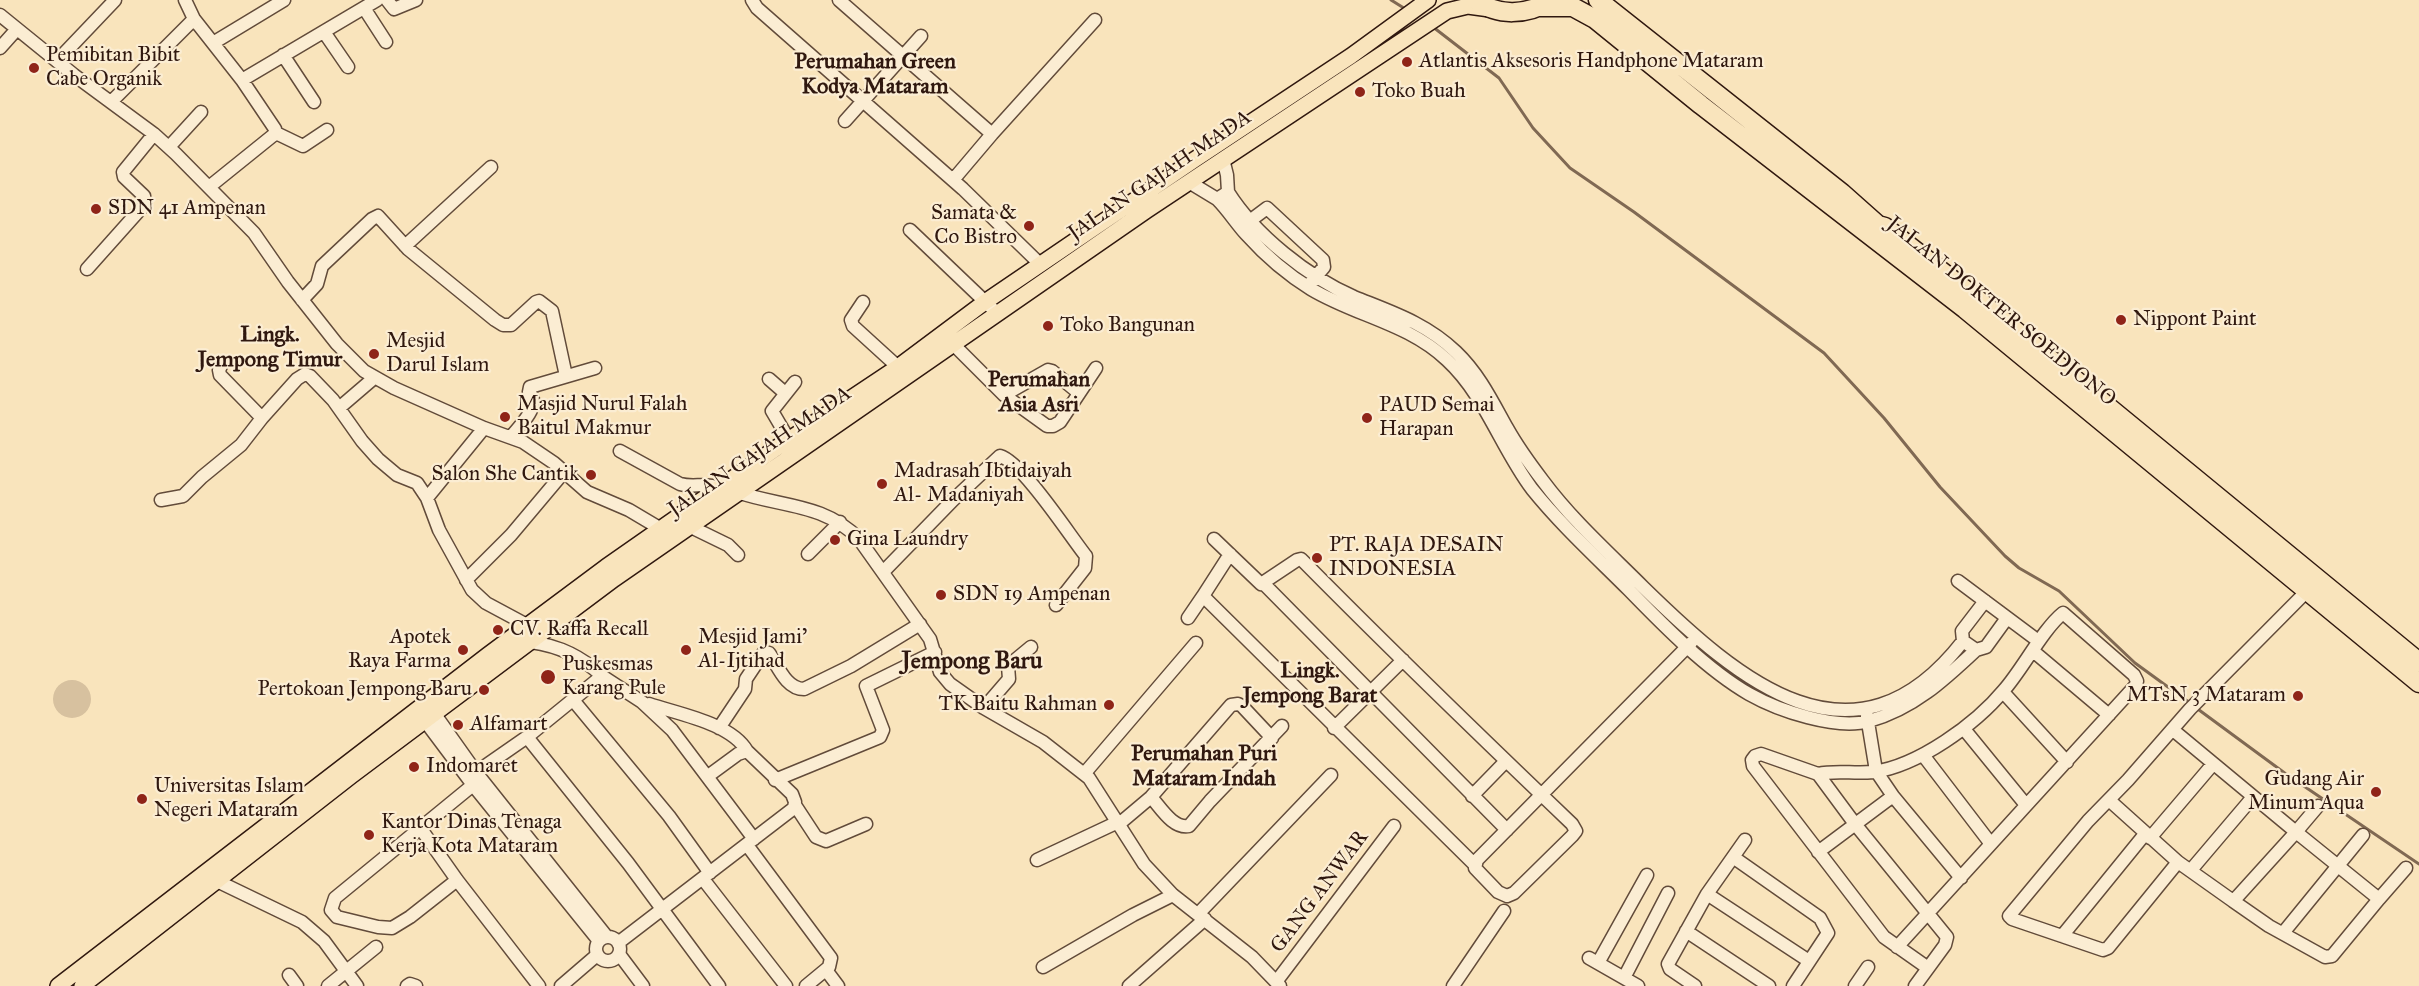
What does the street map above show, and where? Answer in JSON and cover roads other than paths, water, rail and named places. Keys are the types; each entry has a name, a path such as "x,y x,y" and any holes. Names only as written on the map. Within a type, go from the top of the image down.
{"highway":[{"name":"JALAN DOKTER SOEDJONO","path":"1598,0 1842,193 1878,225 1885,227 1986,317 2187,483 2307,591 2419,683"},
{"name":"JALAN DOKTER SOEDJONO","path":"1484,4 1508,12 1524,12 1545,4 1568,6 1586,13 1969,302"},
{"name":"JALAN DOKTER SOEDJONO","path":"2187,483 2419,662"}],"main road":[{"name":"JALAN GAJAH MADA","path":"82,986 217,881 371,754 429,717 527,625 689,525 737,492 779,455 789,440 898,367 985,302 1352,56 1424,3"},
{"name":"JALAN GAJAH MADA","path":"58,986 371,754 476,673 531,642 661,529 719,488 779,455 954,345 1203,172 1447,11 1484,4"},
{"path":"1194,160 1203,172"}],"street":[{"path":"57,61 115,0"},
{"path":"185,0 194,19 242,80 274,133 303,146 327,130"},
{"path":"213,43 284,0"},
{"path":"242,80 377,0"},
{"path":"387,0 391,6 399,9 416,0"},
{"path":"752,0 756,8 953,180 1041,265"},
{"path":"839,0 992,134"},
{"path":"364,8 386,42"},
{"path":"0,15 169,147 254,233 302,300 345,353 374,378 484,428 511,437 542,454 587,492 629,510 661,529"},
{"path":"111,102 194,19"},
{"path":"953,180 1095,21"},
{"path":"0,48 17,29"},
{"path":"324,32 348,67"},
{"path":"845,121 921,36"},
{"path":"283,55 314,102"},
{"path":"169,147 201,112"},
{"path":"209,187 274,133"},
{"path":"87,269 145,204 144,196 123,177 123,171 154,134"},
{"path":"1223,159 1227,175 1222,196 1247,235 1266,254 1312,282 1347,308 1398,320 1458,371 1472,389 1516,466 1559,510 1696,637 1753,681 1777,694 1814,707 1866,715 1900,698 1924,682 1952,655 1963,640 1962,631 1985,601"},
{"path":"405,246 491,167"},
{"path":"1189,182 1222,196 1251,220 1312,282"},
{"path":"1251,220 1267,208 1323,260 1324,267 1312,282"},
{"path":"302,300 317,284 322,266 376,216 381,217 405,246 467,299 504,325 511,325 539,301 546,305 552,311 565,370"},
{"path":"1270,239 1285,224"},
{"path":"910,230 998,314"},
{"path":"862,302 850,320 853,326 898,367"},
{"path":"954,345 1004,395 1045,426 1051,427 1059,423 1096,368"},
{"path":"221,366 220,375 262,418"},
{"path":"511,437 533,408 534,400 529,388 565,370 595,368"},
{"path":"1004,395 1048,370 1052,370 1078,393"},
{"path":"161,500 183,496 241,445 297,379 305,374 310,376 339,408 378,459 397,475 416,482 427,498 439,530 466,580 481,599 527,625"},
{"path":"339,408 374,378"},
{"path":"769,379 785,393"},
{"path":"789,440 772,411 795,382"},
{"path":"427,498 484,428"},
{"path":"620,451 680,484 692,486 705,484 719,488"},
{"path":"883,572 1000,456 1009,460 1031,484 1086,556 1085,568 1056,605"},
{"path":"466,580 511,535 564,472"},
{"path":"737,492 807,507 840,522 859,539 920,624 935,652 940,672 945,678 957,690 1043,742 1084,774 1095,785 1136,853 1173,895 1252,957 1278,984"},
{"path":"1559,510 1581,544 1688,647 1750,695 1810,718 1842,723 1866,715 1907,707 1933,690 1976,650 1986,647 2007,618"},
{"path":"808,554 840,522"},
{"path":"689,525 729,545 738,555"},
{"path":"1214,539 1253,578 1264,585 1507,831"},
{"path":"1188,618 1230,554"},
{"path":"1203,596 1475,866 1498,892 1510,896 1572,836 1576,831 1575,828 1301,559 1293,562 1264,585"},
{"path":"1958,581 2033,637"},
{"path":"2178,862 2108,948 2101,950 2012,919 2008,915 2190,709 2307,591"},
{"path":"1897,947 2067,762 2137,681 2134,675 2063,613 2003,692 1964,729 1923,755 1876,771 1818,774 1761,754 1752,760 1753,766 1884,937 1897,947 1928,968"},
{"path":"719,728 745,689 746,679 764,652 769,653 790,686 804,689 850,666 920,624"},
{"path":"1475,866 1477,860 1696,637"},
{"path":"1963,640 1976,650"},
{"path":"531,642 549,644 565,650 589,664 642,702 672,730 708,776 750,842 830,956 831,963 826,970 806,986"},
{"path":"1084,774 1196,643"},
{"path":"984,708 1009,679 1008,666 1031,647"},
{"path":"2033,651 2109,715"},
{"path":"775,780 880,737 883,727 866,686 935,652"},
{"path":"1334,728 1402,660"},
{"path":"457,880 393,928 378,927 337,917 331,908 335,898 421,829 472,778 527,737 602,675"},
{"path":"2003,692 2067,762"},
{"path":"573,699 669,816 706,876 786,986"},
{"path":"642,702 719,728 739,740 775,780 792,794 791,809 816,837 826,841 866,824"},
{"path":"1037,860 1119,823 1151,797 1231,705 1242,706 1272,738"},
{"path":"1866,715 1876,771 1893,796 1960,878"},
{"path":"429,717 472,778 643,986"},
{"path":"1151,797 1175,823 1189,826 1282,726"},
{"path":"1964,729 2026,805"},
{"path":"2173,730 2379,899"},
{"path":"527,737 663,908 719,986"},
{"path":"708,776 738,754 747,751"},
{"path":"1923,755 1991,844"},
{"path":"1472,796 1506,761"},
{"path":"2062,936 2213,764"},
{"path":"1818,774 1855,824 1929,912 1947,937 1945,945 1915,986"},
{"path":"1129,986 1202,916 1331,775"},
{"path":"1818,852 1893,796"},
{"path":"2191,870 2253,797"},
{"path":"2109,800 2178,862 2233,901 2325,957 2332,956 2406,868"},
{"path":"2233,901 2318,806"},
{"path":"561,986 597,955 605,961 611,947 791,809"},
{"name":"GANG ANWAR","path":"1278,984 1394,826"},
{"path":"421,829 457,880 539,986"},
{"path":"2283,933 2363,836"},
{"path":"1695,986 1668,967 1707,894 1745,840"},
{"path":"1733,857 1820,918 1828,933 1793,986"},
{"path":"1638,986 1625,976 1593,960 1647,875"},
{"path":"217,881 302,922 324,941 357,986"},
{"path":"1625,976 1668,893"},
{"path":"1707,894 1809,961"},
{"path":"1043,967 1133,915 1173,895"},
{"path":"1453,986 1504,911"},
{"path":"1686,931 1769,986"},
{"path":"328,986 376,947"},
{"path":"611,947 633,986"},
{"path":"1855,986 1868,967"},
{"path":"826,970 838,986"},
{"path":"289,975 297,986"},
{"path":"407,986 410,984 416,986"}],"waterway":[{"path":"1391,0 1407,10"},
{"path":"1433,27 1499,78 1533,128 1570,168 1634,212 1824,353 1884,418 1940,487 2005,556 2019,568 2059,591 2135,663 2190,703"},
{"path":"2195,707 2286,774 2419,864"}],"place":[{"name":"Atlantis Aksesoris Handphone Mataram","path":"1407,62"},
{"name":"Pemibitan Bibit Cabe Organik","path":"34,68"},
{"name":"Toko Buah","path":"1360,92"},
{"name":"SDN 41 Ampenan","path":"96,209"},
{"name":"Samata & Co Bistro","path":"1029,226"},
{"name":"Nippont Paint","path":"2121,320"},
{"name":"Toko Bangunan","path":"1048,326"},
{"name":"Mesjid Darul Islam","path":"374,354"},
{"name":"Masjid Nurul Falah Baitul Makmur","path":"505,417"},
{"name":"PAUD Semai Harapan","path":"1367,418"},
{"name":"Salon She Cantik","path":"591,475"},
{"name":"Madrasah Ibtidaiyah Al- Madaniyah","path":"882,484"},
{"name":"Gina Laundry","path":"835,540"},
{"name":"PT. RAJA DESAIN INDONESIA","path":"1317,558"},
{"name":"SDN 19 Ampenan","path":"941,595"},
{"name":"CV. Raffa Recall","path":"498,630"},
{"name":"Apotek Raya Farma","path":"463,650"},
{"name":"Mesjid Jami' Al-Ijtihad","path":"686,650"},
{"name":"Puskesmas Karang Pule","path":"548,677"},
{"name":"Pertokoan Jempong Baru","path":"484,690"},
{"name":"MTsN 3 Mataram","path":"2298,696"},
{"name":"TK Baitu Rahman","path":"1109,705"},
{"name":"Alfamart","path":"458,725"},
{"name":"Indomaret","path":"414,767"},
{"name":"Gudang Air Minum Aqua","path":"2376,792"},
{"name":"Universitas Islam Negeri Mataram","path":"142,799"},
{"name":"Kantor Dinas Tenaga Kerja Kota Mataram","path":"369,835"}],"district":[{"name":"Perumahan Green Kodya Mataram","path":"875,76"},
{"name":"Lingk. Jempong Timur","path":"270,348"},
{"name":"Perumahan Asia Asri","path":"1039,394"},
{"name":"Jempong Baru","path":"972,662"},
{"name":"Lingk. Jempong Barat","path":"1310,684"},
{"name":"Perumahan Puri Mataram Indah","path":"1204,768"}]}
